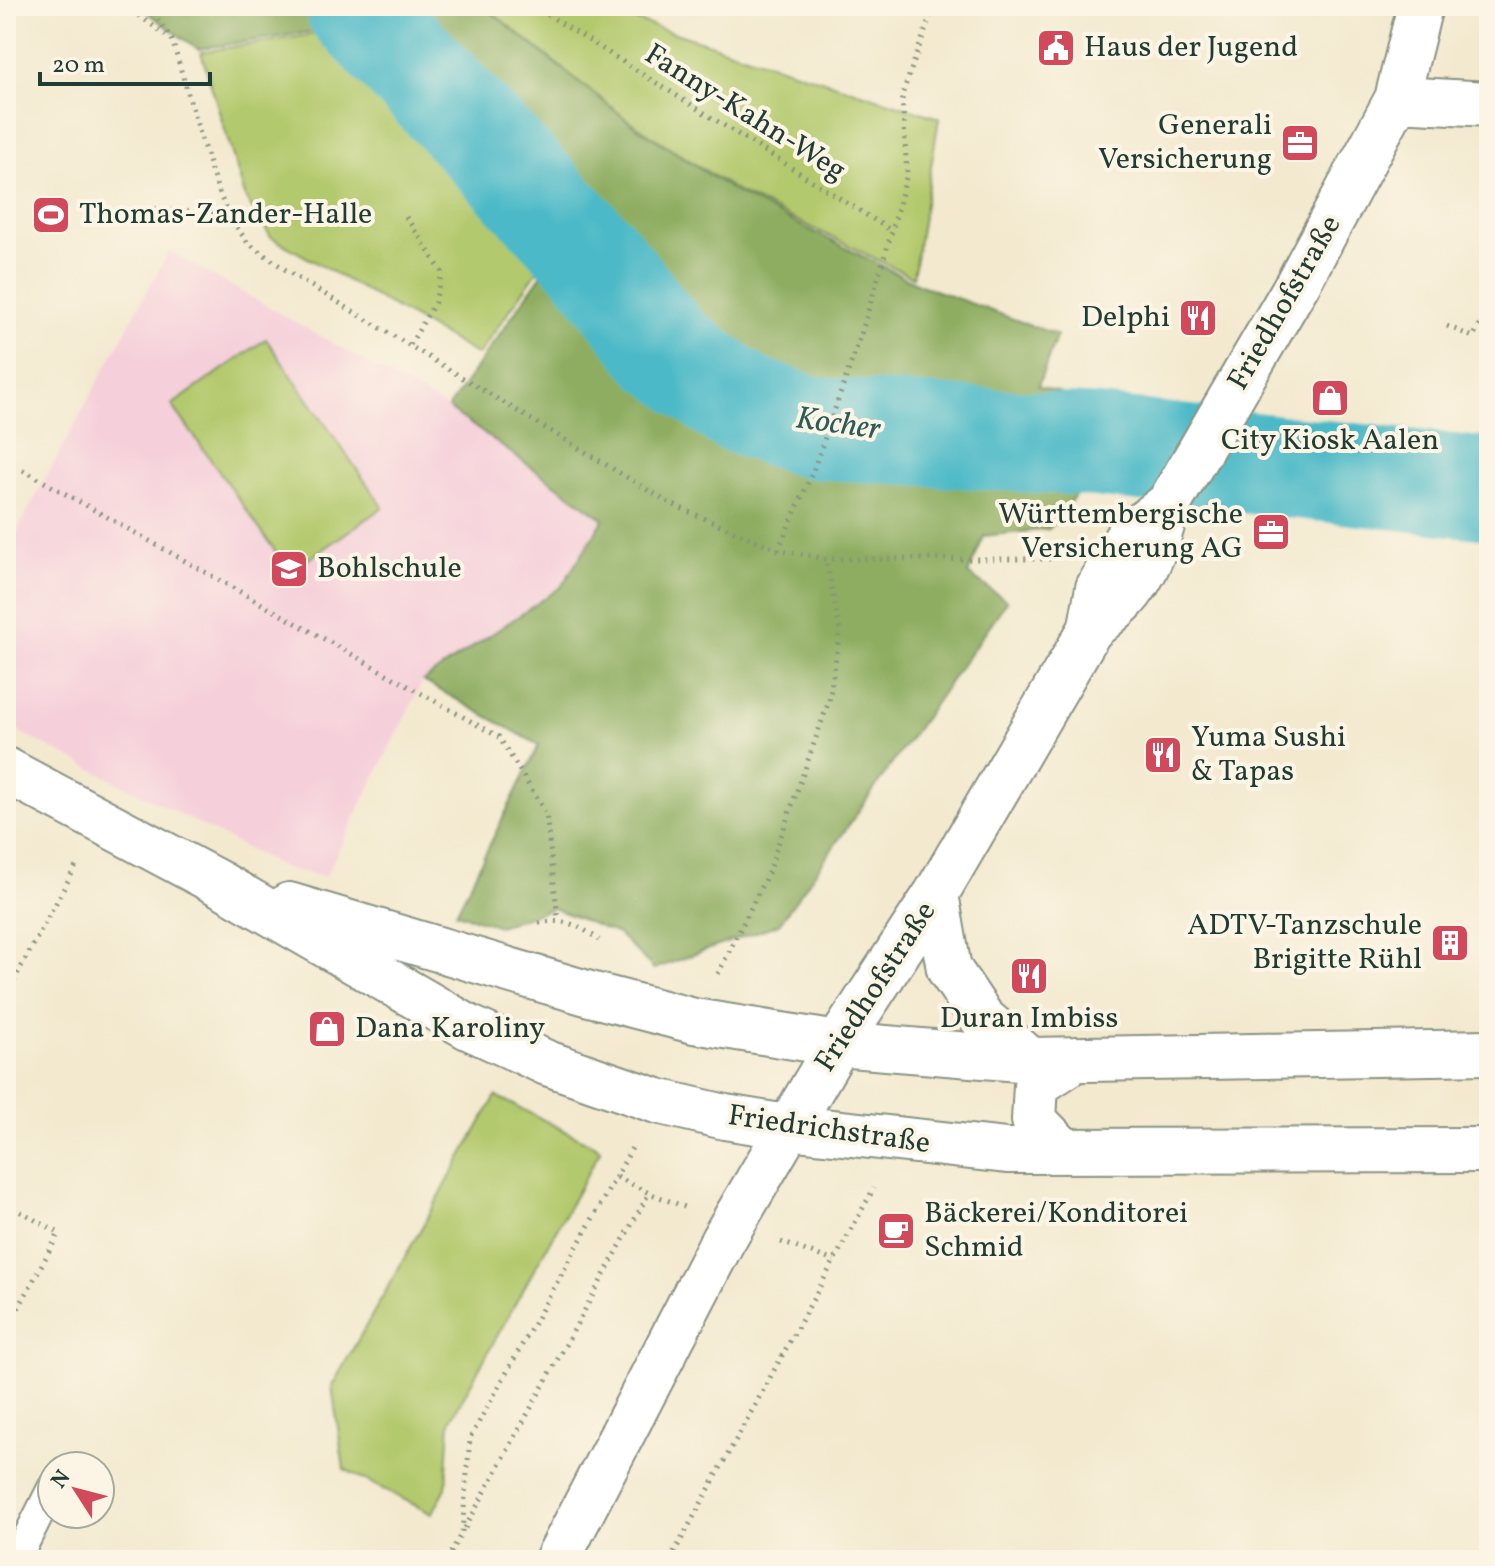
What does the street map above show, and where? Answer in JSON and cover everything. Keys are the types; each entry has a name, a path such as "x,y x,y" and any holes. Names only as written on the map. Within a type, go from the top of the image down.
{"main road":[{"name":"Friedhofstraße","path":"557,1560 723,1240 787,1127 936,894 1090,630 1125,599 1143,574 1174,494 1298,283 1397,99 1420,6"},
{"path":"1397,99 1489,104"},
{"name":"Friedhofstraße","path":"1090,630 1098,588 1128,535 1174,494"},
{"name":"Friedrichstraße","path":"6,770 222,885 468,1027 547,1063 657,1101 787,1127 1007,1151 1489,1150"},
{"name":"Friedrichstraße","path":"222,885 590,994 694,1021 838,1044 1030,1060 1489,1052"},
{"path":"936,894 949,969 982,1018 1030,1060"},
{"path":"1063,1150 1034,1120 1036,1085 1076,1059"}],"lane":[{"path":"16,1560 36,1520"}],"path":[{"path":"126,6 172,40"},
{"path":"149,6 172,40 212,174 228,215 248,243 293,275 671,504 778,550 826,559 1115,557"},
{"name":"Fanny-Kahn-Weg","path":"534,6 892,231"},
{"path":"778,550 812,474 860,338 892,231 907,174 902,95 934,6"},
{"path":"155,209 228,215"},
{"path":"406,217 442,272 435,302 410,345"},
{"path":"1447,326 1473,337 1489,308"},
{"path":"23,470 499,737 546,813 558,919"},
{"path":"6,521 13,509"},
{"path":"6,995 101,821"},
{"path":"670,1560 900,1141"},
{"path":"462,1532 649,1193"},
{"path":"6,1204 59,1233 6,1331"}],"shaded area":[{"name":"Bohlschule","path":"169,251 448,408 604,519 561,587 423,681 325,877 285,868 6,725 6,551"}],"green space":[{"path":"138,6 483,6 629,122 738,194 918,284 1057,335 1038,386 1100,405 1101,463 1049,529 984,536 968,574 1007,601 779,924 654,969 618,934 553,908 499,926 456,913 539,745 423,681 561,587 604,519 448,408 562,245 356,25 198,49"},
{"path":"484,6 591,6 939,118 913,277 740,193 628,120"},
{"path":"355,28 556,245 478,355 271,237 246,199 201,52"},
{"path":"266,339 383,507 290,572 172,405"},
{"path":"1413,433 1489,459 1489,519 1314,495 1321,435 1394,452"},
{"path":"496,1096 601,1149 450,1421 446,1488 432,1514 344,1469 332,1386"}],"waterway":[{"name":"Kocher","path":"356,6 595,258 665,348 740,403 813,428 1097,446 1489,489"}],"place":[{"name":"Haus der Jugend","path":"1056,48"},
{"name":"Generali Versicherung","path":"1300,143"},
{"name":"Thomas-Zander-Halle","path":"51,215"},
{"name":"Delphi","path":"1198,318"},
{"name":"City Kiosk Aalen","path":"1330,398"},
{"name":"Württembergische Versicherung AG","path":"1271,532"},
{"name":"Bohlschule","path":"289,569"},
{"name":"Yuma Sushi & Tapas","path":"1163,755"},
{"name":"ADTV-Tanzschule Brigitte Rühl","path":"1450,943"},
{"name":"Duran Imbiss","path":"1029,976"},
{"name":"Dana Karoliny","path":"327,1029"},
{"name":"Bäckerei/Konditorei Schmid","path":"896,1231"}]}
